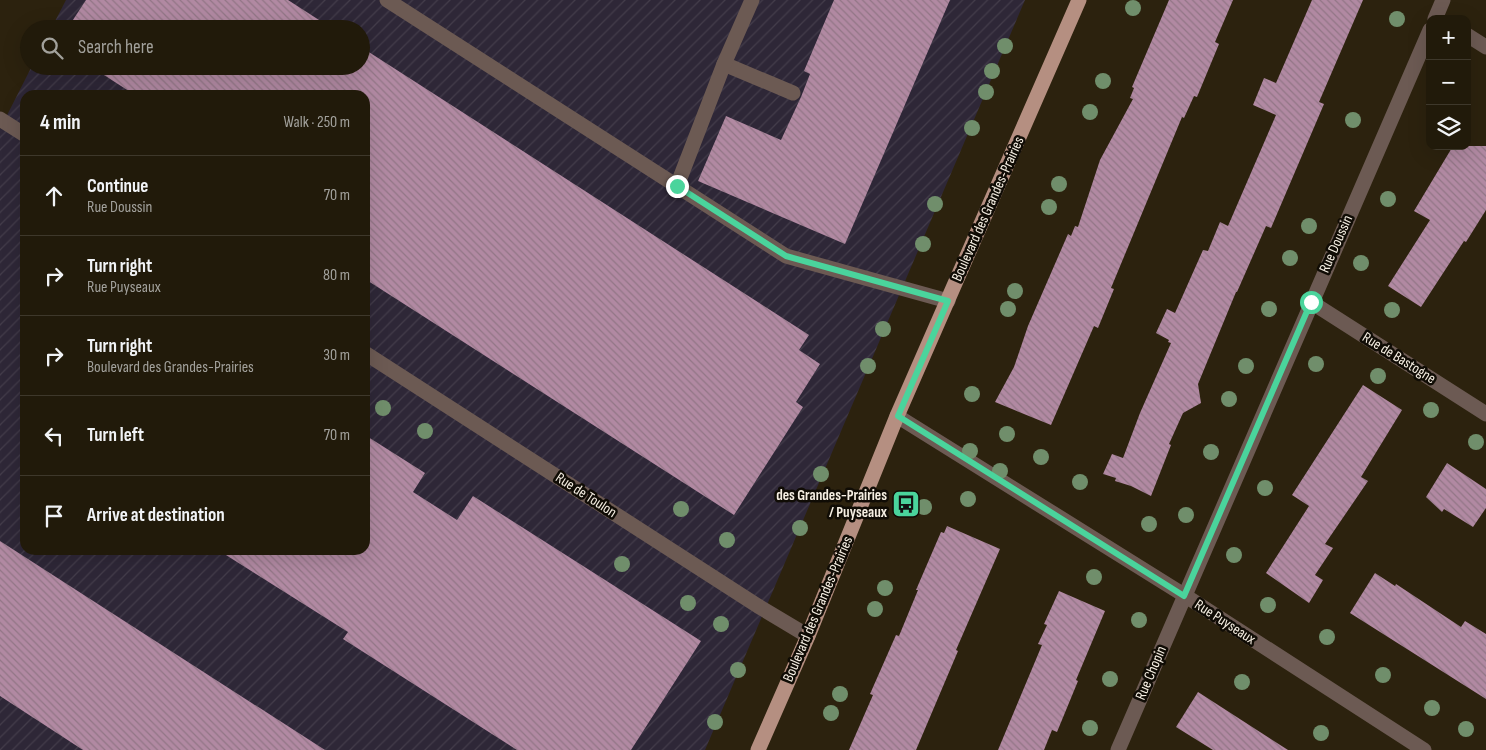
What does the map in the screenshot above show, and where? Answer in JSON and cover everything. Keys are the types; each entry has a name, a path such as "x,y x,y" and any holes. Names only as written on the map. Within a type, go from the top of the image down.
{"main road":[{"name":"Boulevard des Grandes-Prairies","path":"758,750 808,636 898,416 1079,0"}],"street":[{"path":"387,0 786,256 948,301"},
{"path":"1439,15 1443,0"},
{"path":"677,186 724,64 745,2"},
{"path":"1471,38 1486,47"},
{"name":"Rue Doussin","path":"1184,596 1426,39"},
{"path":"724,64 794,93"},
{"path":"0,119 20,132"},
{"name":"Rue de Bastogne","path":"1311,302 1486,414"},
{"name":"Rue de Toulon","path":"370,357 758,606 808,636"},
{"name":"Rue Puyseaux","path":"898,416 1424,750"},
{"name":"Rue Chopin","path":"1118,750 1184,596"}],"shaded area":[{"path":"66,0 1025,0 705,750 0,750 0,129 27,75 370,75 370,20 56,20"}],"building":[{"path":"86,0 288,0 319,20 73,20"},
{"path":"834,0 950,0 845,244 698,181 726,116 781,140 810,74 804,71"},
{"path":"1169,0 1233,0 1215,42 1219,44 1197,97 1194,96 1184,118 1182,117 1111,288 1114,289 1098,328 1094,326 1051,425 995,402 1014,367 1028,326 1068,234 1071,236 1075,226 1078,227 1100,160 1133,99 1130,98 1134,88 1132,87"},
{"path":"1312,0 1363,0 1319,102 1324,104 1271,228 1266,226 1198,384 1201,403 1183,413 1169,444 1171,445 1151,496 1131,486 1115,481 1116,478 1103,474 1112,454 1123,458 1140,413 1171,343 1156,333 1167,309 1175,313 1203,250 1208,251 1220,222 1228,226 1276,115 1253,105 1264,78 1276,83"},
{"path":"370,53 809,335 799,350 820,364 796,402 803,407 734,515 370,282 370,90 127,90 104,75 370,75"},
{"path":"1471,146 1486,146 1486,210 1421,307 1388,286 1430,220 1414,211 1451,150 1471,150"},
{"path":"1363,385 1402,410 1361,477 1368,481 1325,544 1333,548 1315,575 1323,580 1309,603 1266,573 1309,506 1292,495"},
{"path":"370,438 425,473 413,492 457,520 473,496 701,641 631,750 517,750 343,639 348,632 226,555 370,555"},
{"path":"1447,463 1486,489 1486,508 1473,527 1444,509 1442,512 1426,497"},
{"path":"947,526 1000,549 956,650 958,651 916,750 849,750 873,695 870,694 896,635 899,636 941,532 944,533"},
{"path":"0,541 325,750 83,750 0,696"},
{"path":"1375,573 1395,586 1396,584 1461,627 1465,621 1486,634 1486,699 1350,613"},
{"path":"1059,591 1105,611 1076,680 1078,681 1057,732 1052,730 1044,750 998,750 1042,645 1038,644 1047,625 1044,624"},
{"path":"1198,692 1288,750 1213,750 1176,727"}],"place":[{"name":"des Grandes-Prairies / Puyseaux","path":"906,504"}],"route":[{"path":"677,186 786,256 948,301 898,416 1184,596 1311,302"}]}
